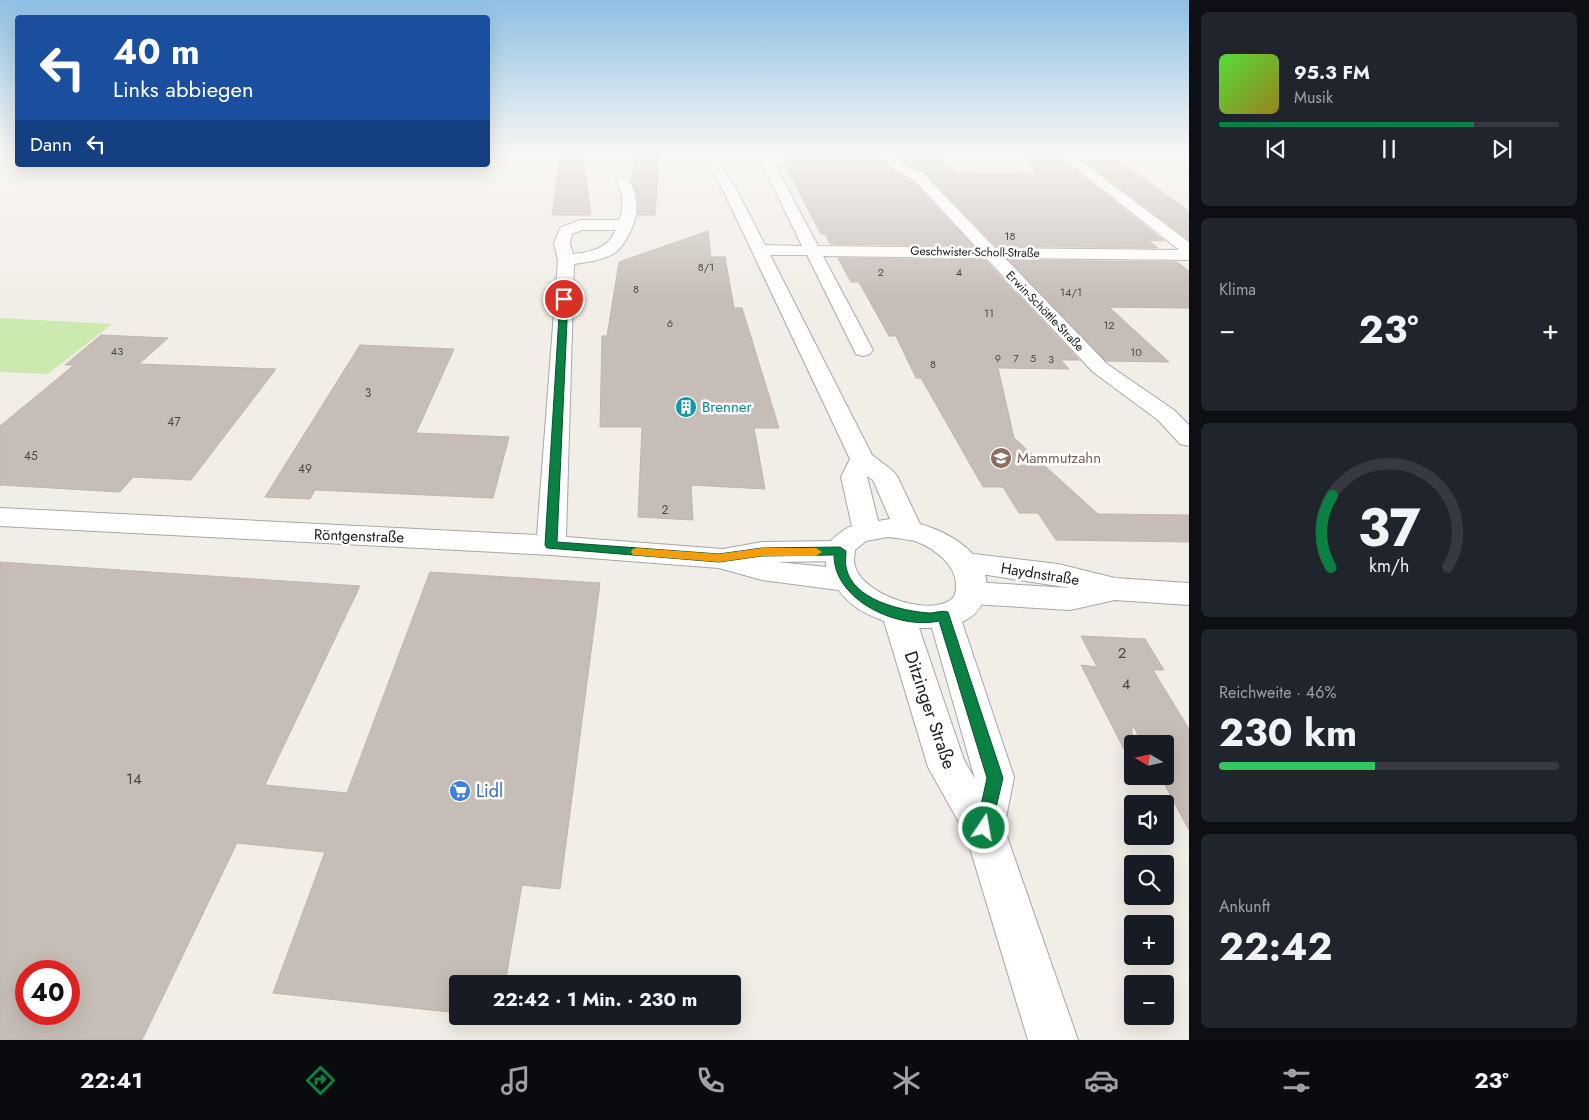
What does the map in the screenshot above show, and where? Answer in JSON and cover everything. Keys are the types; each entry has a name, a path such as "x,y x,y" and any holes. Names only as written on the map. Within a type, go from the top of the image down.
{"street":[{"path":"566,260 600,255 615,245 629,214 628,204"},
{"path":"737,204 862,459 884,476 909,530"},
{"path":"789,204 863,350"},
{"name":"Erwin-Schöttle-Straße","path":"944,204 1100,368 1166,415 1189,439"},
{"path":"1128,204 1189,250"},
{"path":"551,545 566,260 562,243 564,231 580,225 624,225"},
{"name":"Geschwister-Scholl-Straße","path":"760,250 1189,255"},
{"path":"862,459 854,477 866,531"},
{"name":"Röntgenstraße","path":"0,517 551,545 719,558 762,570 846,580"},
{"path":"888,528 909,530 942,543 957,554 964,563 972,581 972,593 965,605 951,614 932,618 898,614 872,603 856,593 840,568 840,551 845,542 857,534 888,528"},
{"name":"Röntgenstraße","path":"719,558 762,552 840,551"},
{"name":"Haydnstraße","path":"964,563 1058,574 1115,589 1187,597"},
{"name":"Haydnstraße","path":"972,593 1070,598 1115,589"},
{"name":"Ditzinger Straße","path":"898,614 947,768 984,828 1053,1040"},
{"path":"944,615 995,778 984,828"}],"green space":[{"path":"0,318 112,324 48,374 0,372"}],"building":[{"path":"554,204 589,204 591,215 552,215"},
{"path":"638,204 656,204 655,215 638,215"},
{"path":"805,204 933,204 973,246 830,244 825,234 821,234"},
{"path":"955,204 1117,204 1164,241 1148,240 1158,248 996,246"},
{"path":"1141,204 1179,204 1189,211 1189,240"},
{"path":"708,231 711,257 725,257 734,308 742,308 779,428 754,428 765,489 691,485 693,520 638,517 642,427 600,427 602,336 607,336 619,262"},
{"path":"838,258 985,260 1079,360 1061,360 1069,369 998,368 1014,438 1098,514 1189,515 1189,542 1056,540 1038,513 1019,513 1003,487 983,487 921,378 916,378 896,336 889,336 859,282 851,282"},
{"path":"1009,260 1177,262 1189,271 1189,308 1109,307 1169,362 1106,361"},
{"path":"101,335 168,338 139,364 276,369 191,480 133,477 120,492 0,485 0,426 74,365 65,365"},
{"path":"360,345 454,349 416,433 509,437 493,498 315,490 310,499 265,497"},
{"path":"0,562 360,586 265,785 347,793 430,572 600,583 560,889 522,885 507,975 449,975 449,1012 273,993 325,852 237,843 142,1040 0,1040"},
{"path":"1081,636 1145,639 1164,670 1153,670 1189,729 1189,830 1174,802 1174,795 1170,795 1165,785 1174,785 1174,735 1138,735 1132,724 1132,735 1124,735 1124,749 1081,665 1097,667"}],"slow traffic":[{"path":"637,552 719,558 762,552 816,552"}],"place":[{"name":"Brenner","path":"686,407"},
{"name":"Mammutzahn","path":"1001,458"},
{"name":"Lidl","path":"460,791"}],"route":[{"path":"564,299 551,545 719,558 762,552 840,551 840,568 846,580 856,593 872,603 898,614 932,618 944,615 995,778 984,828"}]}
